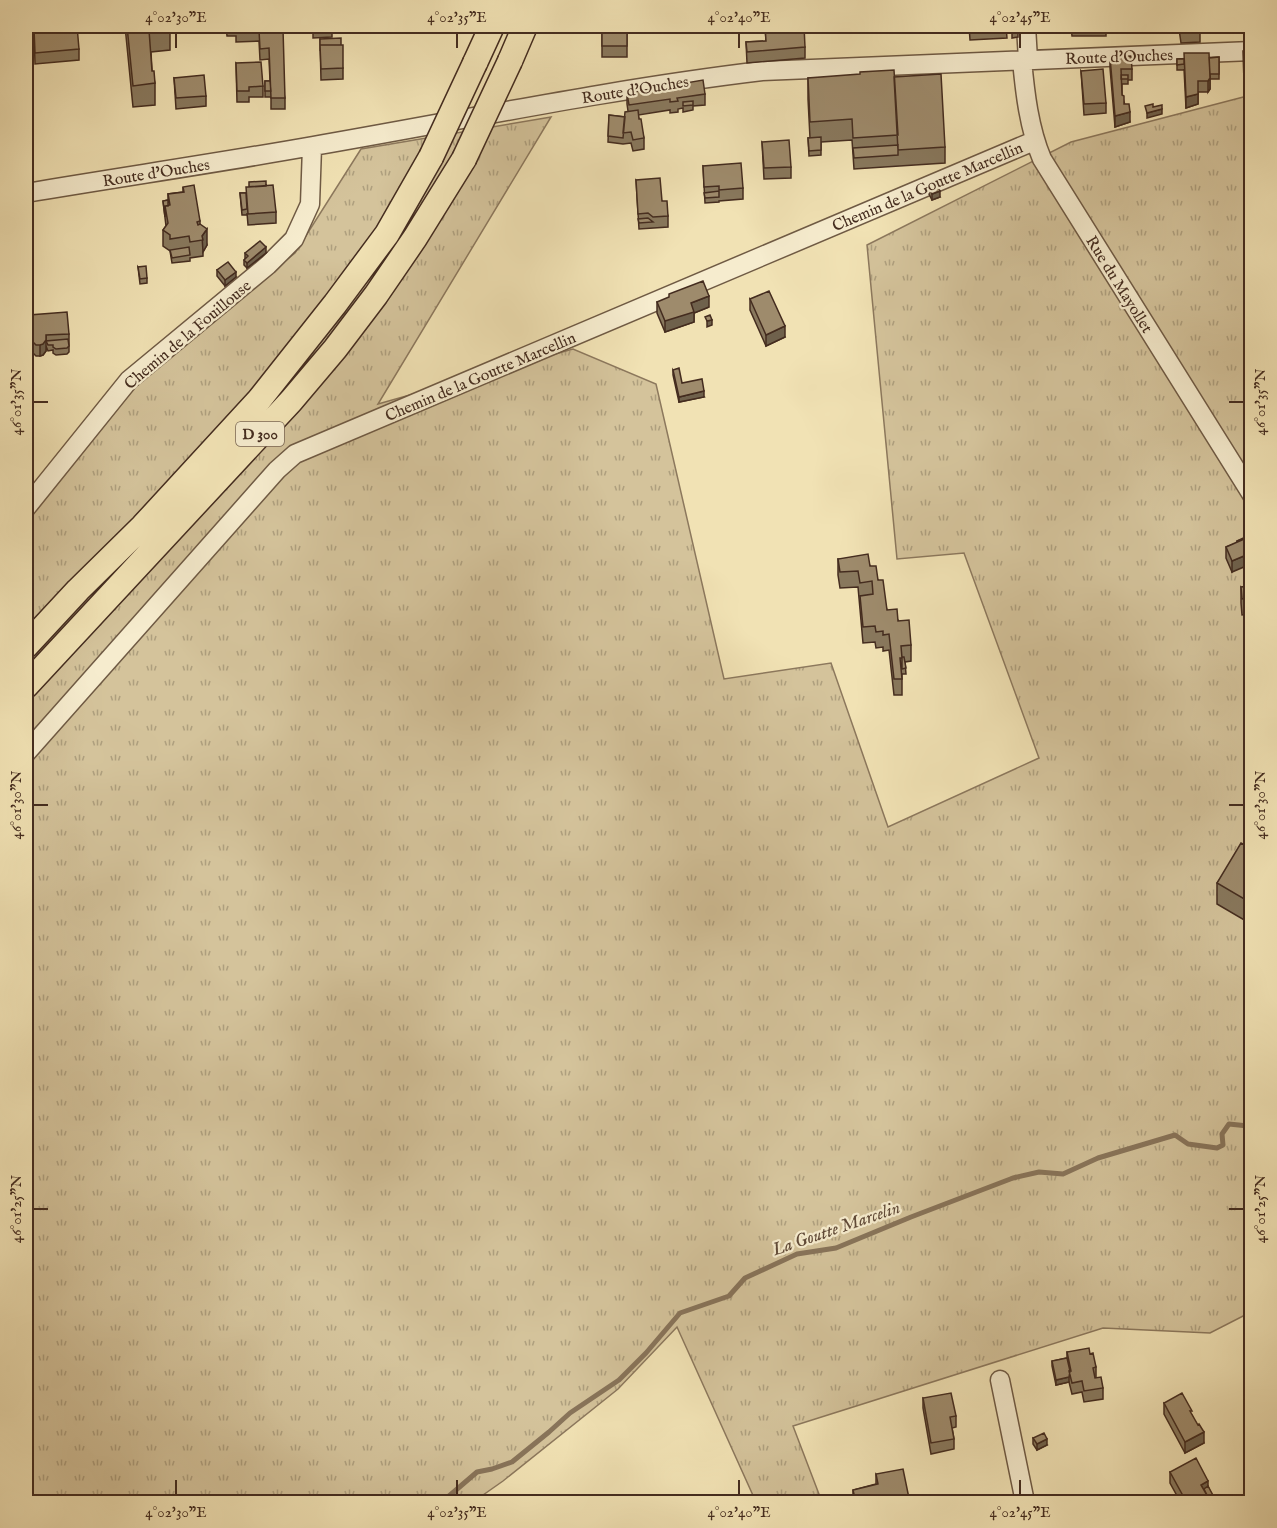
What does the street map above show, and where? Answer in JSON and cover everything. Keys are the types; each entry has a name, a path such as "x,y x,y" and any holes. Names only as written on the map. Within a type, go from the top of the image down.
{"main road":[{"name":"D 300","path":"26,646 78,590 143,526 259,400 335,304 387,234 431,157 492,26"},
{"name":"D 300","path":"26,686 291,401 383,285 464,159 525,26"}],"street":[{"name":"Rue du Mayollet","path":"1026,26 1025,89 1034,141 1042,159 1251,495"},
{"name":"Route d'Ouches","path":"26,193 312,147 537,105 762,71 1251,51"},
{"name":"Chemin de la Goutte Marcellin","path":"26,753 277,470 295,454 1034,141"},
{"name":"Chemin de la Fouillouse","path":"26,508 129,380 268,266 294,239 310,204 312,147"},
{"path":"1000,1380 1025,1503"}],"green space":[{"path":"1251,95 1251,1312 1210,1333 1103,1328 793,1426 822,1502 756,1502 677,1327 618,1389 503,1481 473,1502 26,1502 26,517 131,386 295,253 361,149 551,117 378,404 573,349 656,384 724,679 831,663 888,827 1039,758 964,553 897,559 867,245 1071,142"}],"building":[{"path":"77,26 79,49 35,53 34,29"},
{"path":"127,26 170,26 170,29 149,30 155,83 133,86"},
{"path":"236,26 268,26 268,29 283,29 285,98 271,98 269,48 260,49 259,30 236,31"},
{"path":"313,26 332,26 332,32 313,32"},
{"path":"602,26 627,26 627,46 602,46"},
{"path":"765,26 804,26 805,47 747,52 746,42 766,41"},
{"path":"970,26 1006,26 1007,27 970,29"},
{"path":"1012,26 1018,26 1018,32 1012,32"},
{"path":"1246,26 1251,26 1251,35 1247,35"},
{"path":"341,38 341,45 320,45 320,39"},
{"path":"320,45 343,45 343,68 321,69"},
{"path":"1243,51 1251,51 1251,80 1244,82"},
{"path":"1184,53 1209,53 1210,78 1208,81 1198,81 1198,94 1186,97"},
{"path":"1131,56 1132,69 1121,69 1122,95 1124,104 1129,104 1130,112 1115,116 1110,57"},
{"path":"1219,57 1219,74 1210,74 1209,58"},
{"path":"1177,59 1184,59 1184,64 1177,65"},
{"path":"261,62 263,86 249,87 249,91 237,91 236,63"},
{"path":"1103,69 1106,103 1084,104 1081,71"},
{"path":"894,70 898,135 853,138 852,119 810,122 808,78"},
{"path":"941,74 945,147 898,150 894,77"},
{"path":"204,75 206,96 176,98 174,78"},
{"path":"1121,75 1128,75 1128,79 1121,79"},
{"path":"703,80 705,94 677,98 678,101 670,102 670,99 629,105 627,93"},
{"path":"265,81 270,81 271,91 265,91"},
{"path":"693,101 693,105 683,106 683,102"},
{"path":"1153,104 1153,107 1162,105 1162,109 1147,113 1145,106"},
{"path":"638,110 644,138 633,140 631,132 623,133 625,112"},
{"path":"609,115 625,117 623,138 608,136"},
{"path":"821,137 821,150 809,151 808,138"},
{"path":"789,140 791,167 764,168 762,142"},
{"path":"898,145 898,155 854,158 853,148"},
{"path":"741,163 743,188 719,190 719,186 704,187 703,166"},
{"path":"660,178 662,201 667,201 668,216 653,217 648,213 638,214 636,180"},
{"path":"266,181 266,186 249,187 249,182"},
{"path":"194,185 200,221 197,222 198,225 207,229 202,236 203,240 190,242 189,236 170,239 170,235 163,230 168,223 165,206 170,205 168,194 184,192 183,187"},
{"path":"273,185 276,212 248,214 246,187"},
{"path":"937,185 940,191 932,194 929,188"},
{"path":"719,191 719,197 705,198 704,193"},
{"path":"240,193 246,193 247,209 242,210"},
{"path":"168,200 168,206 165,206 165,217 163,201"},
{"path":"648,218 653,222 639,223 638,219"},
{"path":"260,241 266,247 247,263 244,260 248,256 245,253"},
{"path":"189,247 190,255 172,258 170,250"},
{"path":"228,262 236,272 225,280 217,270"},
{"path":"146,266 147,278 140,279 138,267"},
{"path":"703,281 709,296 691,303 694,312 665,321 657,302 669,297 669,294"},
{"path":"769,291 785,326 766,335 750,299"},
{"path":"67,312 69,334 46,335 46,340 40,345 33,342 29,315"},
{"path":"710,315 712,320 707,321 705,317"},
{"path":"68,339 67,348 56,349 53,345 48,345 46,341"},
{"path":"679,368 682,383 702,379 704,391 679,397 673,370"},
{"path":"1251,536 1251,553 1232,561 1226,547"},
{"path":"868,554 870,566 876,566 878,580 883,580 887,610 897,609 898,621 909,620 911,645 901,646 902,679 894,679 889,634 883,635 883,631 876,632 875,626 863,627 860,596 873,594 872,581 860,583 858,571 840,572 838,559"},
{"path":"1250,586 1251,610 1250,598 1242,599 1241,587"},
{"path":"902,657 904,657 906,668 902,669"},
{"path":"1251,842 1251,903 1217,883 1241,843 1247,846"},
{"path":"1089,1348 1090,1354 1093,1353 1096,1367 1093,1368 1095,1378 1101,1377 1103,1388 1084,1391 1082,1381 1072,1383 1067,1352"},
{"path":"1067,1358 1069,1377 1056,1380 1052,1361"},
{"path":"951,1393 956,1416 950,1417 954,1439 931,1443 923,1398"},
{"path":"1182,1393 1192,1411 1190,1411 1204,1432 1185,1442 1164,1403"},
{"path":"1044,1433 1047,1439 1037,1444 1033,1438"},
{"path":"1196,1458 1208,1481 1201,1485 1209,1503 1187,1503 1170,1472"},
{"path":"903,1469 910,1503 856,1503 853,1490 878,1484 876,1474"},
{"path":"1208,1486 1215,1499 1209,1502 1204,1489"}],"waterway":[{"name":"La Goutte Marcelin","path":"442,1502 477,1472 512,1462 570,1413 619,1380 680,1313 729,1296 745,1278 797,1254 836,1248 1013,1178 1039,1172 1063,1174 1098,1158 1175,1135 1188,1144 1217,1148 1223,1145 1222,1134 1229,1124 1248,1126 1252,1123"}]}
